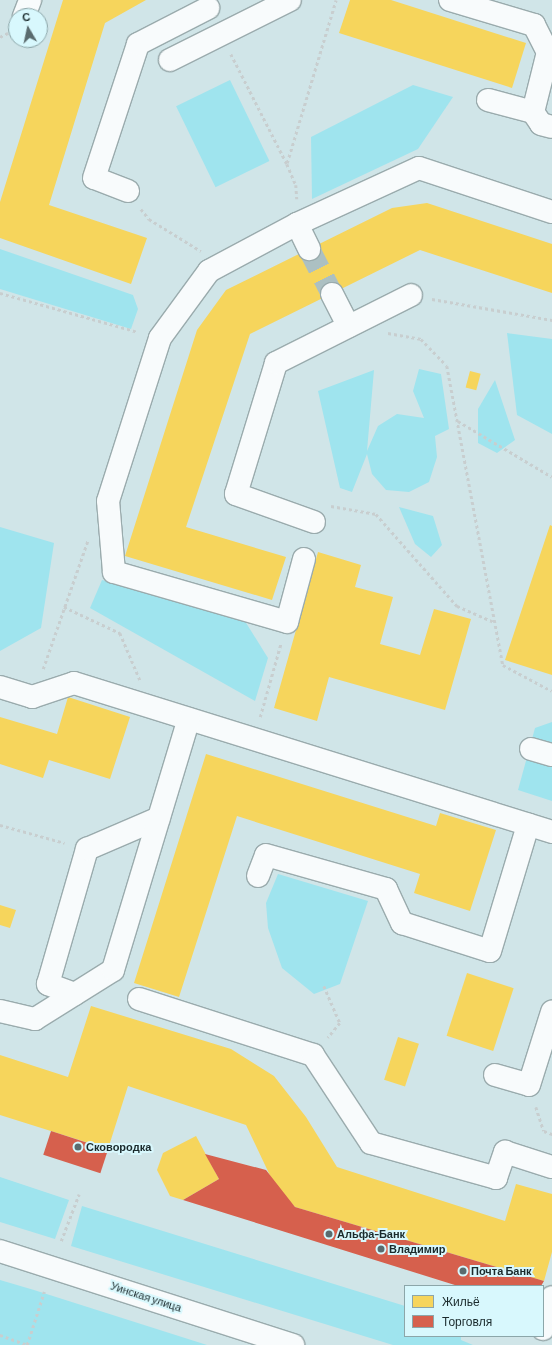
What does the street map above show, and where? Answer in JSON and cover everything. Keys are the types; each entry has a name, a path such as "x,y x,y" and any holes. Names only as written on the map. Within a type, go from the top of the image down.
{"main road":[{"path":"170,60 290,0"},
{"path":"450,0 534,25 548,52 533,112"},
{"path":"128,191 94,178 138,44 206,4 221,34"},
{"path":"488,100 533,112 541,124 552,127"},
{"path":"304,559 287,622 114,572 108,501 160,338 209,271 297,224 419,168 552,212"},
{"path":"297,224 310,249"},
{"path":"332,294 348,326"},
{"path":"314,522 236,494 276,363 411,295"},
{"path":"0,687 32,697 74,683 528,826 552,832"},
{"path":"0,1011 35,1019 113,970 189,718"},
{"path":"531,749 552,755"},
{"path":"75,994 48,984 87,849 159,818"},
{"path":"258,876 266,855 386,889 402,923 490,951 528,826"},
{"path":"139,999 313,1055 371,1143 496,1178 505,1152 552,1167"},
{"path":"495,1075 529,1085 552,1012"},
{"name":"Уинская улица","path":"0,1251 293,1345"},
{"path":"544,1325 552,1297"}],"path":[{"path":"287,164 336,0"},
{"path":"221,34 287,164 296,185 297,224"},
{"path":"128,191 149,219 200,247 209,271"},
{"path":"0,293 160,338"},
{"path":"411,295 552,320"},
{"path":"384,332 421,339 447,366 494,622 504,665 552,691"},
{"path":"457,421 552,477"},
{"path":"314,522 325,505 376,514 457,606 494,622"},
{"path":"32,697 91,533"},
{"path":"64,607 120,633 151,707"},
{"path":"254,739 287,622"},
{"path":"0,825 87,849"},
{"path":"313,1055 340,1023 324,986"},
{"path":"529,1085 544,1131 552,1134"},
{"path":"61,1241 79,1194"},
{"path":"0,1335 27,1345 44,1292"}],"shaded area":[{"path":"230,80 269,161 216,187 176,106"},
{"path":"413,85 453,97 418,149 312,199 311,137"},
{"path":"0,249 133,295 138,309 131,329 0,289"},
{"path":"507,333 552,339 552,434 517,415"},
{"path":"419,369 441,374 449,429 435,436 437,457 429,482 409,492 386,490 372,474 367,454 352,492 340,488 318,391 374,370 367,451 378,426 397,414 424,418 413,391"},
{"path":"495,380 515,440 497,453 478,443 478,409"},
{"path":"399,507 433,516 442,545 431,557 415,544"},
{"path":"0,527 54,543 41,628 0,651"},
{"path":"102,580 243,618 268,658 255,701 90,608"},
{"path":"552,722 552,801 518,790 535,728"},
{"path":"278,874 368,901 340,984 314,994 282,968 268,928 266,903"},
{"path":"0,1177 69,1200 55,1239 0,1222"},
{"path":"82,1206 404,1306 404,1337 461,1337 461,1340 473,1345 393,1345 71,1246"},
{"path":"0,1280 34,1290 207,1345 0,1345"}],"building: Жильё":[{"path":"63,0 146,0 105,23 49,205 147,238 131,284 0,238 0,202"},
{"path":"350,0 391,0 526,43 512,88 339,33"},
{"path":"427,203 552,244 552,293 420,250 250,334 186,527 286,557 272,600 125,556 197,330 226,290 392,208"},
{"path":"470,371 481,374 476,390 466,387"},
{"path":"550,525 552,526 552,675 505,660"},
{"path":"318,552 361,565 355,587 393,597 380,644 420,655 434,609 471,619 445,710 329,677 317,721 274,708"},
{"path":"68,697 130,717 110,779 49,760 43,778 0,764 0,717 57,734"},
{"path":"206,754 436,826 440,813 496,830 470,911 414,893 420,874 237,816 179,997 134,983"},
{"path":"0,905 16,910 10,928 0,925"},
{"path":"467,973 514,988 493,1051 447,1036"},
{"path":"91,1006 231,1049 274,1076 306,1117 337,1167 505,1221 516,1184 552,1194 552,1252 544,1281 295,1207 274,1184 246,1125 128,1086 108,1149 0,1115 0,1055 68,1077"},
{"path":"398,1037 419,1044 405,1087 384,1080"},
{"path":"196,1136 219,1179 183,1200 170,1196 157,1170 163,1153"}],"building: Торговля":[{"path":"51,1131 108,1150 100,1173 43,1155"},
{"path":"205,1154 266,1170 295,1207 544,1281 542,1285 455,1285 183,1200 219,1179"}],"tunnel":[{"path":"309,249 332,294"}],"place":[{"name":"Сковородка","path":"78,1147"},
{"name":"Альфа-Банк","path":"329,1234"},
{"name":"Владимир","path":"381,1249"},
{"name":"Почта Банк","path":"463,1271"}]}
